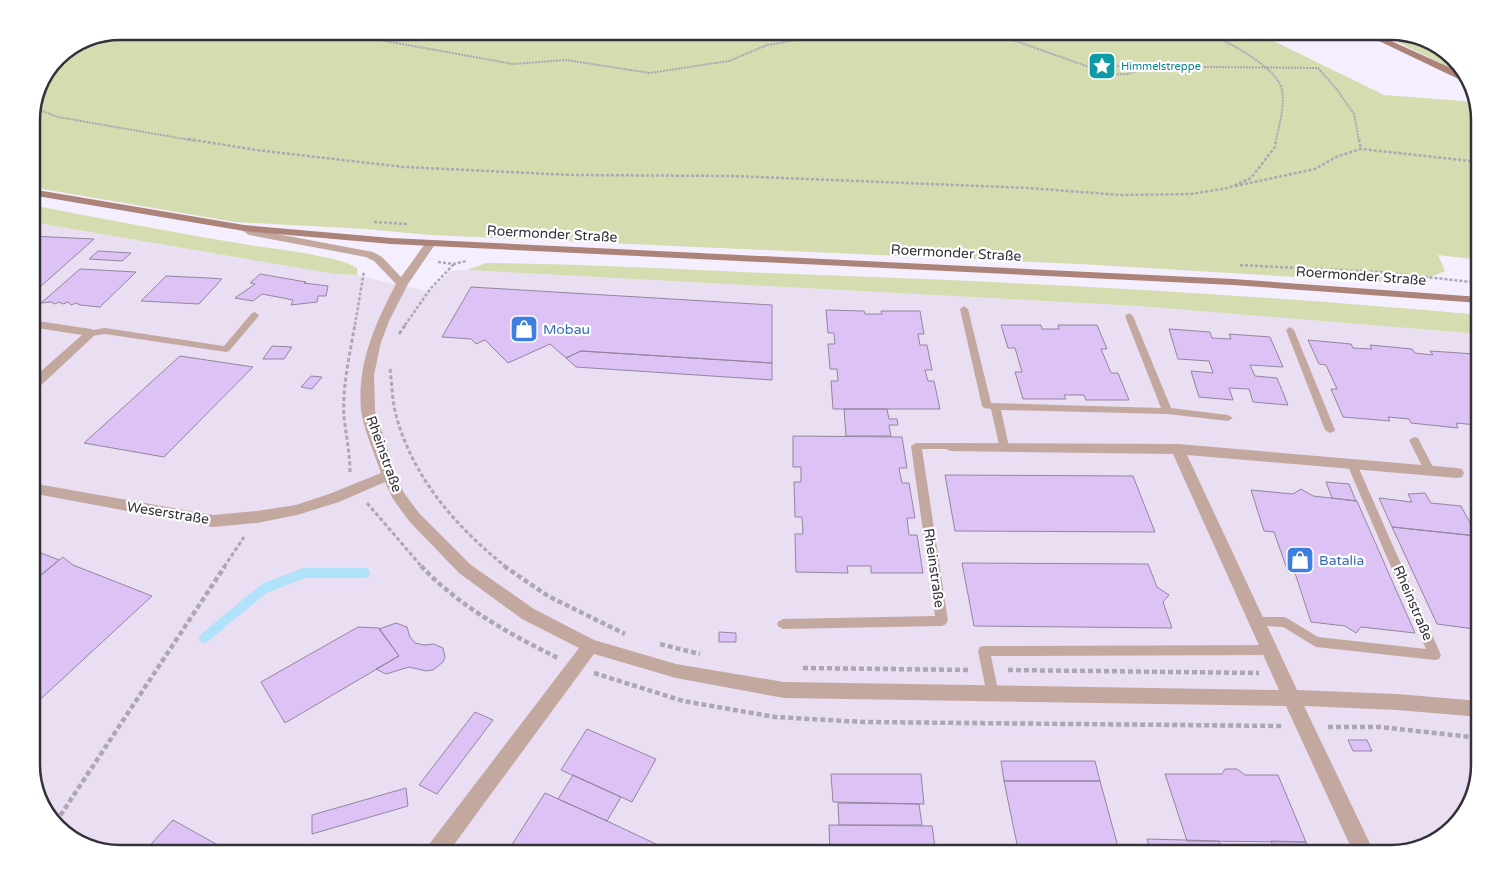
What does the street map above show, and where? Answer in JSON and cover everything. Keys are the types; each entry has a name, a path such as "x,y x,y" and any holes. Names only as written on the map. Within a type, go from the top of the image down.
{"main road":[{"path":"1381,40 1457,76"},
{"name":"Roermonder Straße","path":"40,194 244,228 431,243 1242,283 1471,299"}],"street":[{"path":"244,228 253,233 369,254 378,259 402,284"},
{"name":"Rheinstraße","path":"431,243 402,284 375,342 368,375 368,411 389,475 398,495 414,517 464,569 528,614 590,646 676,672 784,690 993,695 1292,698 1397,702 1471,708"},
{"path":"40,324 92,333"},
{"path":"40,379 92,333"},
{"name":"Rheinstraße","path":"951,446 1178,449 1457,473"},
{"path":"1178,449 1280,674 1361,845"},
{"name":"Weserstraße","path":"40,490 213,521 250,518 297,510 334,498 389,475"},
{"path":"441,845 590,646"}],"lane":[{"path":"964,309 987,406 1167,411 1228,418"},
{"path":"92,333 105,331 226,349 255,315"},
{"path":"1129,316 1167,411"},
{"path":"1290,330 1330,430"},
{"path":"995,406 1004,447"},
{"path":"1414,440 1430,471"},
{"name":"Rheinstraße","path":"783,624 942,621 916,446 951,446"},
{"name":"Rheinstraße","path":"1257,622 1285,622 1316,642 1435,655 1352,464"},
{"path":"993,695 984,650 1269,650"}],"path":[{"path":"375,40 513,64 566,60 650,73 729,61 767,46 801,40"},
{"path":"1012,40 1034,46 1068,61 1102,72 1133,74 1144,66"},
{"path":"1221,40 1266,67 1282,89 1282,105 1275,148 1251,178 1228,188"},
{"path":"1102,66 1318,68 1338,91 1354,114 1362,149"},
{"path":"41,111 58,117 108,127 256,150 404,167 572,174 734,176 1029,188 1120,195 1191,194 1228,188 1315,169 1338,156 1362,149 1471,161"},
{"path":"371,222 410,224"},
{"path":"398,337 415,307 439,278 454,264"},
{"path":"390,366 390,394 404,446 430,491 472,538 500,563 533,587 570,608 630,636"},
{"path":"60,817 244,537 250,518"},
{"path":"655,643 701,654"},
{"path":"794,668 1280,674"}],"shaded area":[{"path":"40,224 335,274 357,275 429,292 450,271 467,270 1138,306 1471,333 1471,764 1468,785 1460,805 1440,828 1431,834 1411,842 1390,845 120,845 90,839 71,828 57,814 44,790 40,770"}],"green space":[{"path":"120,40 1271,40 1384,95 1468,101 1471,115 1471,259 1438,255 1445,271 1414,284 1080,264 430,235 365,229 235,222 40,189 40,115 46,90 64,64 90,46"},
{"path":"1401,41 1421,46 1440,57 1450,67 1397,42"},
{"path":"40,207 194,236 322,257 357,268 357,275 335,274 40,224"},
{"path":"486,263 591,266 944,280 1302,300 1471,314 1471,333 1138,306 467,270"}],"building":[{"path":"40,236 94,239 40,287"},
{"path":"98,251 131,253 122,261 89,259"},
{"path":"80,269 136,272 100,307 76,303 71,305 68,302 63,304 59,302 55,304 51,302 41,303"},
{"path":"260,274 328,286 326,296 318,296 317,302 291,305 293,300 262,294 253,301 235,298 255,284 250,283"},
{"path":"166,276 222,279 199,304 141,301"},
{"path":"471,287 772,305 772,363 581,351 566,358 550,344 508,363 485,340 476,344 471,339 442,337"},
{"path":"826,310 864,311 865,314 882,314 881,311 920,311 924,334 918,334 920,345 927,345 932,370 925,370 928,381 934,381 940,409 833,409 831,381 838,381 837,369 830,369 828,344 835,344 834,333 828,333"},
{"path":"1001,325 1041,325 1042,329 1059,329 1058,325 1097,325 1107,349 1101,349 1111,373 1118,373 1129,400 1086,400 1084,395 1064,395 1066,399 1023,399 1015,372 1022,372 1015,348 1008,348"},
{"path":"1169,329 1210,332 1212,338 1231,339 1229,334 1270,337 1283,367 1250,365 1255,376 1277,378 1288,405 1253,402 1249,389 1229,388 1233,400 1199,397 1191,371 1213,373 1209,361 1178,359"},
{"path":"1308,340 1351,344 1353,348 1372,349 1370,345 1412,349 1415,353 1433,355 1430,351 1471,354 1471,424 1456,423 1458,428 1411,423 1409,419 1388,417 1390,421 1343,417 1331,389 1337,389 1326,365 1319,364"},
{"path":"272,346 292,347 284,359 263,359"},
{"path":"581,351 772,363 772,380 576,367 566,358"},
{"path":"180,356 253,367 164,457 84,443"},
{"path":"311,376 322,377 312,389 301,387"},
{"path":"844,409 887,409 889,419 897,419 898,425 889,425 891,436 846,436"},
{"path":"793,436 902,437 907,468 899,468 902,483 909,483 915,518 907,518 909,535 917,535 923,573 871,573 871,566 847,566 848,573 796,572 795,534 803,534 802,517 795,517 794,482 801,482 801,467 793,467"},
{"path":"945,475 1133,476 1155,532 955,531"},
{"path":"1326,482 1349,484 1356,501 1332,498"},
{"path":"1301,489 1313,496 1357,501 1415,633 1361,627 1356,633 1345,626 1311,622 1295,573 1288,572 1274,532 1264,531 1251,490 1293,494"},
{"path":"1425,493 1431,503 1461,506 1471,525 1471,535 1392,527 1379,498 1412,502 1408,494"},
{"path":"1392,527 1471,535 1471,629 1437,624"},
{"path":"40,553 59,560 40,576"},
{"path":"63,557 73,565 152,596 40,700 40,576"},
{"path":"962,563 1148,564 1157,587 1169,595 1163,602 1172,628 974,626"},
{"path":"396,623 407,627 410,637 415,643 424,645 434,644 443,648 445,657 443,662 433,670 426,671 409,667 386,674 376,669 399,656 379,629"},
{"path":"358,627 379,628 399,656 285,723 261,682"},
{"path":"719,632 736,633 736,642 719,642"},
{"path":"475,712 493,720 437,794 419,785"},
{"path":"587,729 656,759 632,802 561,770"},
{"path":"1348,740 1367,740 1372,751 1353,751"},
{"path":"1001,761 1095,761 1100,781 1004,781"},
{"path":"1225,769 1237,769 1245,775 1278,775 1306,842 1187,841 1165,774 1222,774"},
{"path":"831,774 921,774 924,804 833,802"},
{"path":"573,775 621,797 607,821 558,799"},
{"path":"1004,781 1100,781 1118,845 1017,845"},
{"path":"406,788 408,806 312,834 312,815"},
{"path":"545,793 658,845 512,845"},
{"path":"838,803 919,804 922,825 839,825"},
{"path":"173,820 218,845 150,845"},
{"path":"829,825 932,826 935,845 830,845"},
{"path":"1147,839 1219,841 1220,845 1149,845"},
{"path":"1271,841 1306,842 1307,845 1273,845"}],"waterway":[{"path":"204,638 265,588 304,573 365,573"}],"place":[{"name":"Himmelstreppe","path":"1102,66"},
{"name":"Mobau","path":"524,329"},
{"name":"Batalia","path":"1300,560"}]}
